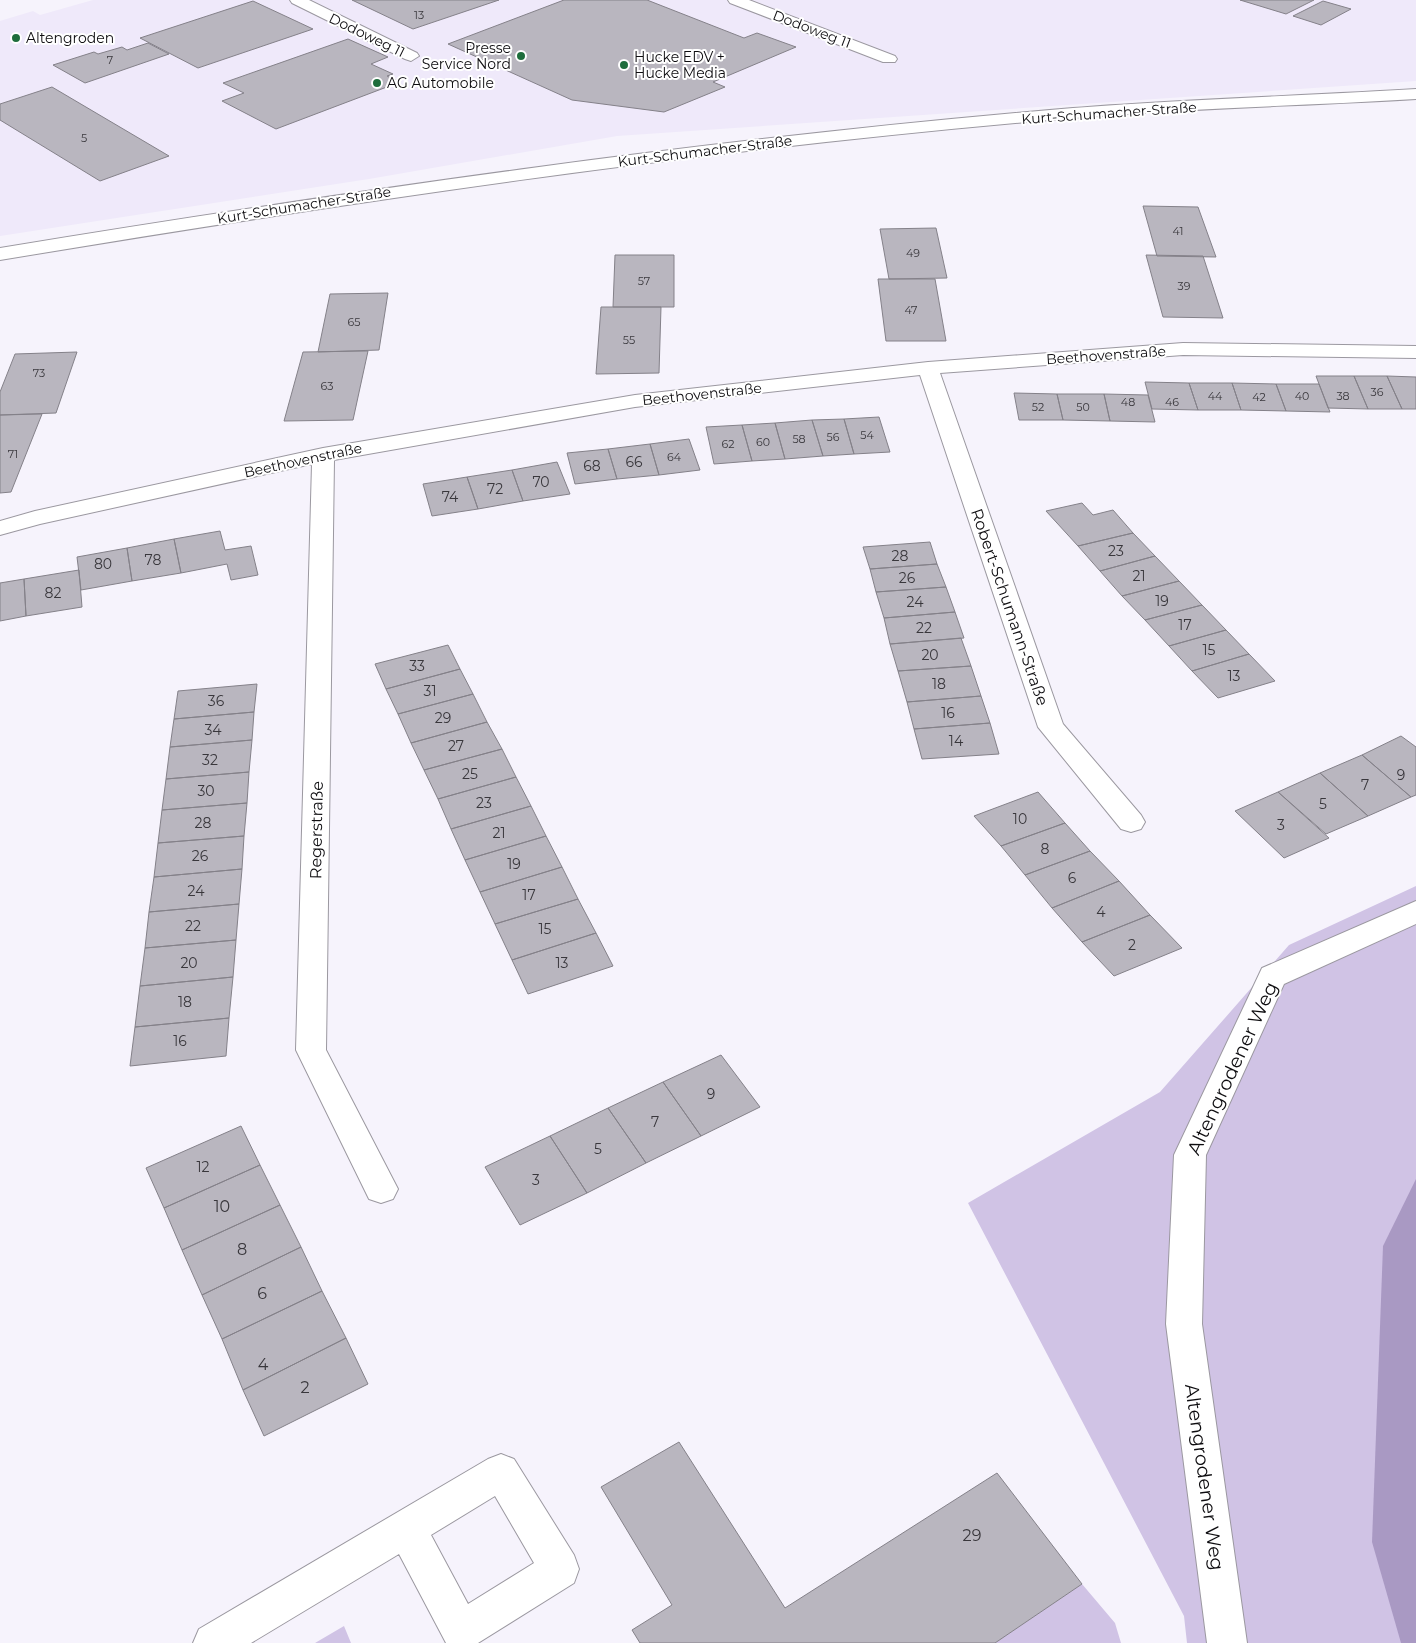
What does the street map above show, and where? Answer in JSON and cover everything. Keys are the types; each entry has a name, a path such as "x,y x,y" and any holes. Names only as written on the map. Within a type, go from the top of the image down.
{"street":[{"name":"Dodoweg 11","path":"297,0 411,56"},
{"name":"Dodoweg 11","path":"735,0 889,59"},
{"name":"Kurt-Schumacher-Straße","path":"0,254 266,210 465,180 684,153 1076,113 1416,94"},
{"name":"Beethovenstraße","path":"0,528 35,518 323,455 635,401 928,368 1184,349 1416,352"},
{"name":"Robert-Schumann-Straße","path":"928,368 1051,727 1131,822"},
{"name":"Regerstraße","path":"323,455 311,1050 381,1189"},
{"name":"Altengrodener Weg","path":"1227,1643 1184,1324 1190,1155 1273,976 1416,912"},
{"path":"213,1643 406,1528"}],"shaded area":[{"path":"93,0 1416,0 1416,81 617,136 369,179 0,236 0,21 33,11 40,15"},
{"path":"1416,886 1416,1643 1187,1643 1184,1616 968,1203 1160,1092 1289,945"},
{"path":"1416,1179 1416,1643 1401,1643 1372,1542 1383,1246"},
{"path":"1082,1584 1115,1623 1121,1643 995,1643"},
{"path":"344,1626 351,1643 315,1643"}],"building":[{"path":"352,0 499,0 413,29"},
{"name":"Hucke EDV + Hucke Media","path":"564,0 647,0 744,38 757,33 796,47 713,82 725,87 664,112 572,100 448,44"},
{"path":"1240,0 1314,0 1286,14"},
{"path":"253,1 313,29 198,68 140,38"},
{"path":"1323,1 1351,9 1321,25 1293,16"},
{"path":"348,39 388,57 371,64 393,74 387,76 400,82 276,129 222,101 244,93 223,83"},
{"path":"148,43 169,54 85,83 53,65 94,52 98,54 122,47 127,50"},
{"path":"52,87 169,156 100,181 0,120 0,104"},
{"path":"1143,206 1198,207 1216,257 1157,256"},
{"path":"936,228 947,278 889,279 880,229"},
{"path":"615,255 674,255 674,307 613,307"},
{"path":"1146,255 1203,256 1223,318 1163,317"},
{"path":"878,279 935,279 946,341 886,341"},
{"path":"388,293 379,350 318,352 330,294"},
{"path":"601,307 661,307 659,373 596,374"},
{"path":"368,351 353,420 284,421 303,352"},
{"path":"77,352 56,413 0,415 0,392 15,354"},
{"path":"1316,376 1354,376 1368,409 1328,408"},
{"path":"1354,376 1387,376 1402,409 1368,409"},
{"path":"1387,376 1416,377 1416,409 1402,409"},
{"path":"1145,382 1189,383 1198,410 1152,409"},
{"path":"1189,383 1232,383 1241,410 1198,410"},
{"path":"1232,383 1276,384 1286,411 1241,410"},
{"path":"1276,384 1319,384 1330,412 1286,411"},
{"path":"1014,393 1057,394 1063,420 1019,420"},
{"path":"1057,394 1104,394 1110,421 1063,420"},
{"path":"1104,394 1148,395 1155,422 1110,421"},
{"path":"42,414 11,492 0,493 0,415"},
{"path":"879,417 890,452 854,454 844,419"},
{"path":"844,419 854,454 823,456 812,420"},
{"path":"812,420 823,456 785,459 775,423"},
{"path":"775,423 785,459 752,461 742,425"},
{"path":"742,425 752,461 714,464 706,427"},
{"path":"689,439 700,470 659,475 650,444"},
{"path":"650,444 659,475 617,479 608,449"},
{"path":"608,449 617,479 575,484 567,453"},
{"path":"557,462 570,494 523,501 512,470"},
{"path":"512,470 523,501 478,509 467,477"},
{"path":"467,477 478,509 432,516 423,484"},
{"path":"1082,503 1093,515 1113,510 1133,533 1078,546 1046,511"},
{"path":"220,531 225,550 251,546 258,575 231,580 227,564 181,573 174,539"},
{"path":"1133,533 1155,556 1100,571 1078,546"},
{"path":"174,539 181,573 132,581 127,548"},
{"path":"930,542 937,564 870,569 863,547"},
{"path":"127,548 132,581 81,590 77,557"},
{"path":"1155,556 1179,581 1122,596 1100,571"},
{"path":"937,564 946,587 876,592 870,569"},
{"path":"79,570 82,607 26,616 24,579"},
{"path":"24,579 26,616 0,621 0,583"},
{"path":"1179,581 1202,605 1145,620 1122,596"},
{"path":"946,587 955,612 884,618 876,592"},
{"path":"1202,605 1226,630 1169,646 1145,620"},
{"path":"955,612 964,638 890,644 884,618"},
{"path":"1226,630 1249,654 1192,671 1169,646"},
{"path":"961,638 971,666 898,671 890,644"},
{"path":"448,645 460,669 386,689 375,664"},
{"path":"1249,654 1275,681 1218,698 1192,671"},
{"path":"971,666 981,696 907,702 898,671"},
{"path":"460,669 473,694 398,714 386,689"},
{"path":"257,684 254,712 174,719 178,691"},
{"path":"473,694 487,722 411,743 398,714"},
{"path":"981,696 990,723 914,729 907,702"},
{"path":"254,712 252,740 170,747 174,719"},
{"path":"487,722 502,749 424,770 411,743"},
{"path":"990,723 999,754 922,759 914,729"},
{"path":"1401,736 1416,747 1416,795 1411,797 1362,755"},
{"path":"252,740 249,772 166,779 170,747"},
{"path":"502,749 516,777 438,799 424,770"},
{"path":"1362,755 1411,797 1368,816 1320,773"},
{"path":"249,772 247,803 162,810 166,779"},
{"path":"1320,773 1368,816 1326,834 1278,792"},
{"path":"516,777 531,806 451,829 438,799"},
{"path":"1038,792 1065,823 1001,846 974,816"},
{"path":"1278,792 1329,838 1284,858 1235,811"},
{"path":"247,803 244,836 158,843 162,810"},
{"path":"531,806 546,836 465,860 451,829"},
{"path":"1065,823 1090,851 1025,875 1001,846"},
{"path":"244,836 242,869 154,877 158,843"},
{"path":"546,836 562,867 480,892 465,860"},
{"path":"1090,851 1119,881 1052,908 1025,875"},
{"path":"562,867 578,899 495,924 480,892"},
{"path":"242,869 239,904 149,912 154,877"},
{"path":"1119,881 1150,915 1082,942 1052,908"},
{"path":"578,899 596,933 512,960 495,924"},
{"path":"239,904 236,940 145,948 149,912"},
{"path":"1150,915 1182,948 1114,976 1082,942"},
{"path":"596,933 613,966 528,994 512,960"},
{"path":"236,940 233,977 140,986 145,948"},
{"path":"233,977 229,1018 135,1027 140,986"},
{"path":"229,1018 226,1056 130,1066 135,1027"},
{"path":"721,1055 760,1107 701,1136 663,1082"},
{"path":"663,1082 701,1136 646,1163 608,1108"},
{"path":"608,1108 646,1163 587,1193 550,1136"},
{"path":"241,1126 260,1165 164,1208 146,1168"},
{"path":"550,1136 587,1193 520,1225 485,1167"},
{"path":"260,1165 280,1205 182,1250 164,1208"},
{"path":"280,1205 301,1247 202,1295 182,1250"},
{"path":"301,1247 322,1291 222,1339 202,1295"},
{"path":"322,1291 346,1338 243,1390 222,1339"},
{"path":"346,1338 368,1384 264,1436 243,1390"},
{"path":"679,1442 785,1608 997,1473 1082,1584 995,1643 640,1643 632,1630 672,1605 601,1487"}],"place":[{"name":"Altengroden","path":"16,38"},
{"name":"Presse Service Nord","path":"521,56"},
{"name":"Hucke EDV + Hucke Media","path":"624,65"},
{"name":"AG Automobile","path":"377,83"}]}
